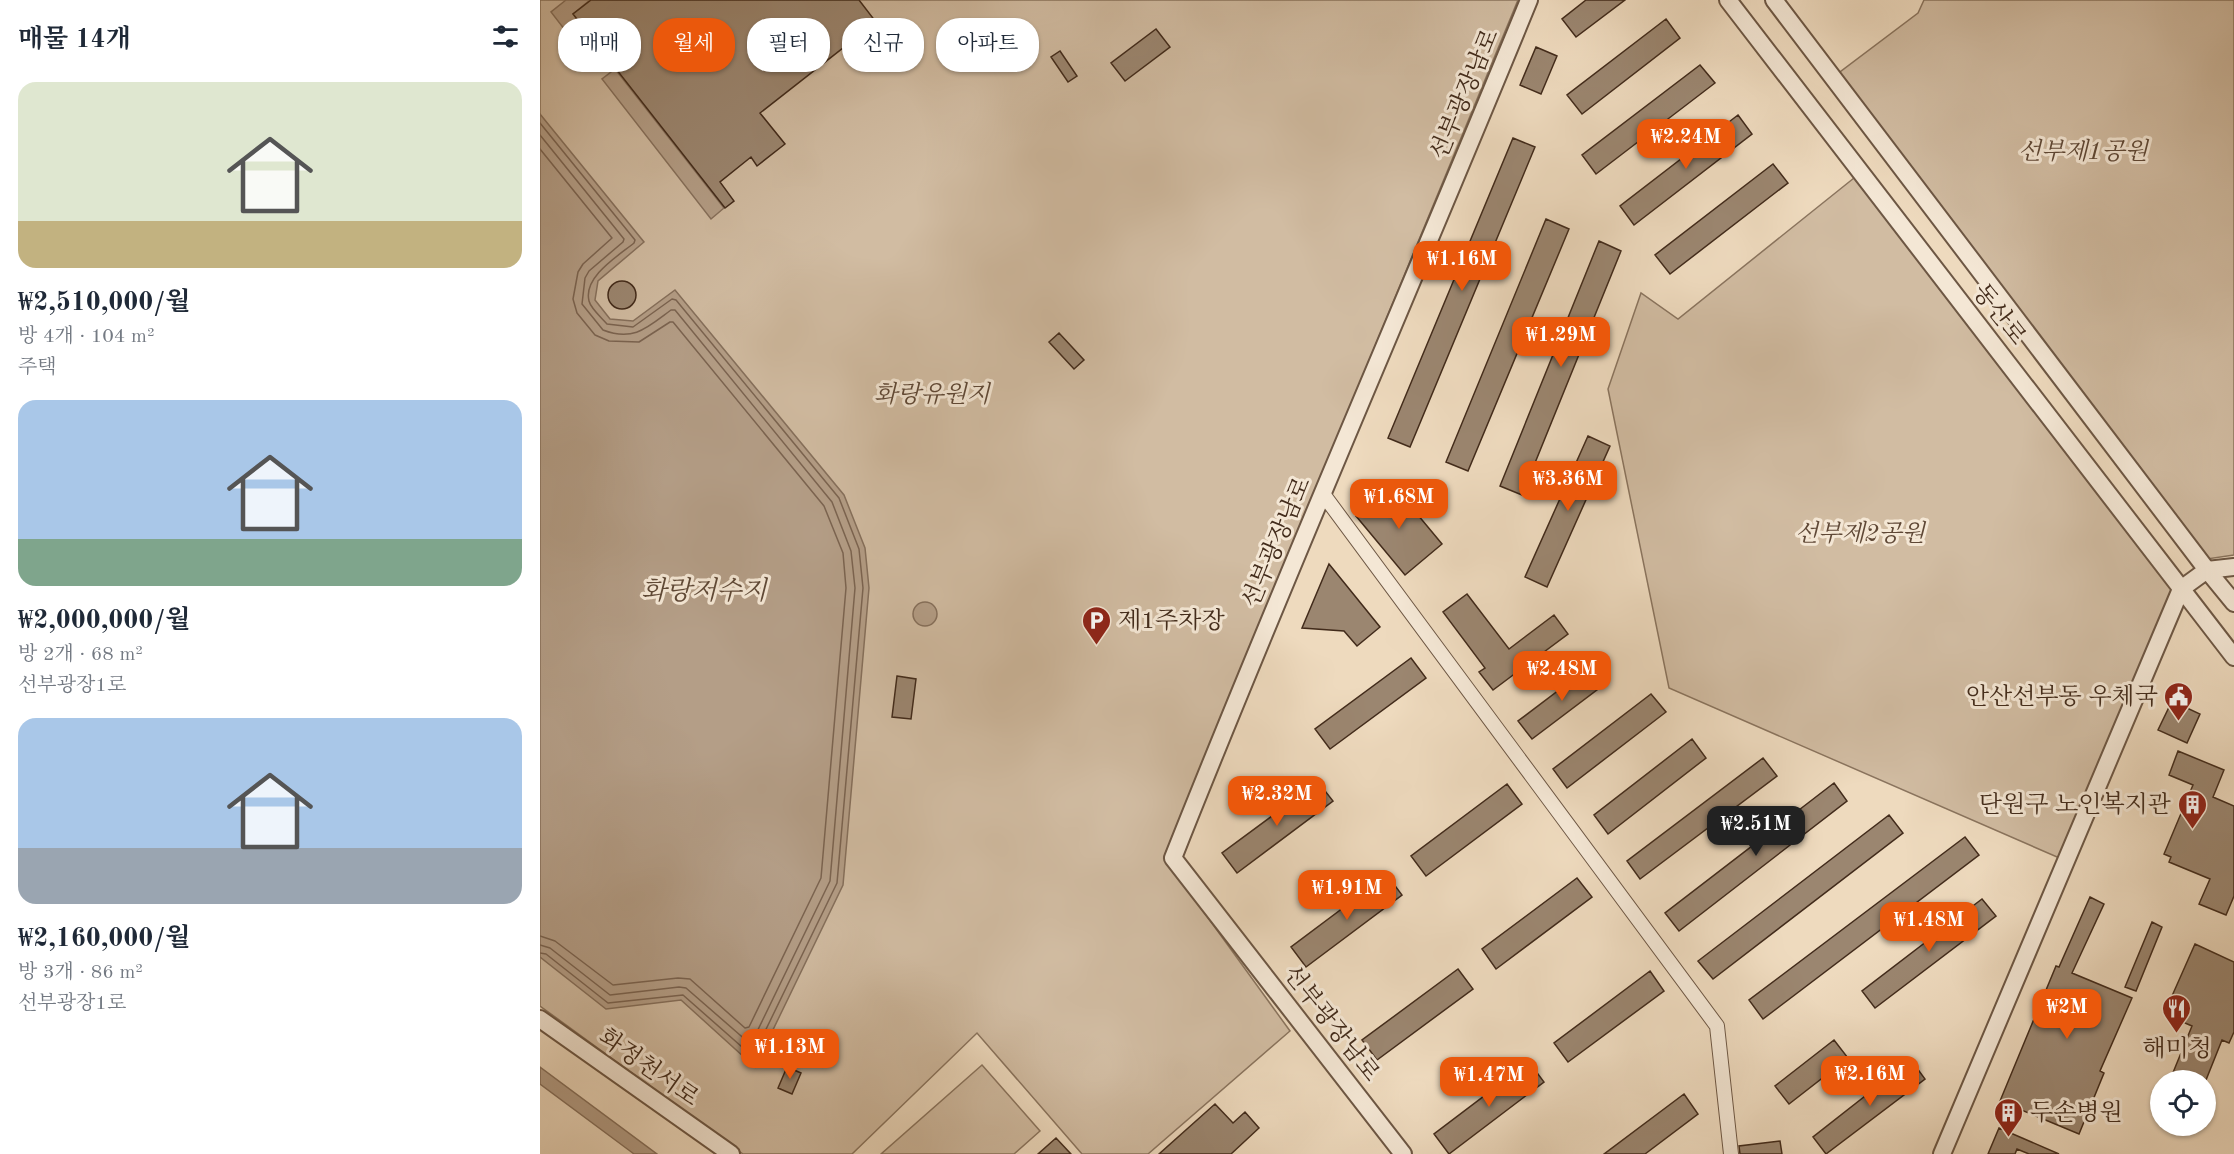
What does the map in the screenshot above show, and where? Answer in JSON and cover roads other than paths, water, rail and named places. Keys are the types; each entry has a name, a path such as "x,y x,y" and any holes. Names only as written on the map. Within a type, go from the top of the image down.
{"street":[{"name":"선부광장남로","path":"1403,1154 1173,858 1246,673 1529,0"},
{"name":"동산로","path":"1728,0 2234,657"},
{"name":"동산로","path":"1774,0 2234,603"},
{"path":"1323,494 1717,1026 1731,1154"},
{"path":"1942,1154 2181,589 2207,570 2234,567"},
{"name":"화정천서로","path":"540,1019 731,1154"}],"water":[{"path":"566,0 590,0 573,14 576,18 558,18 558,21 551,12"},
{"path":"611,72 617,72 724,208 711,219 602,79"},
{"name":"화랑저수지","path":"540,114 644,242 598,281 595,300 610,319 633,321 675,290 844,495 865,548 869,588 843,885 755,1067 681,1000 606,1009 540,957"},
{"path":"920,602 930,602 937,609 937,619 930,626 920,626 913,619 913,609"},
{"path":"540,1067 657,1154 634,1154 540,1084"}],"place":[{"name":"제1주차장","path":"1097,646"},
{"name":"안산선부동 우체국","path":"2179,722"},
{"name":"단원구 노인복지관","path":"2192,830"},
{"name":"해미청","path":"2177,1034"},
{"name":"두손병원","path":"2009,1138"}],"park label":[{"name":"선부제1공원","path":"2083,151"},
{"name":"화랑유원지","path":"932,394"},
{"name":"선부제2공원","path":"1860,533"}]}
